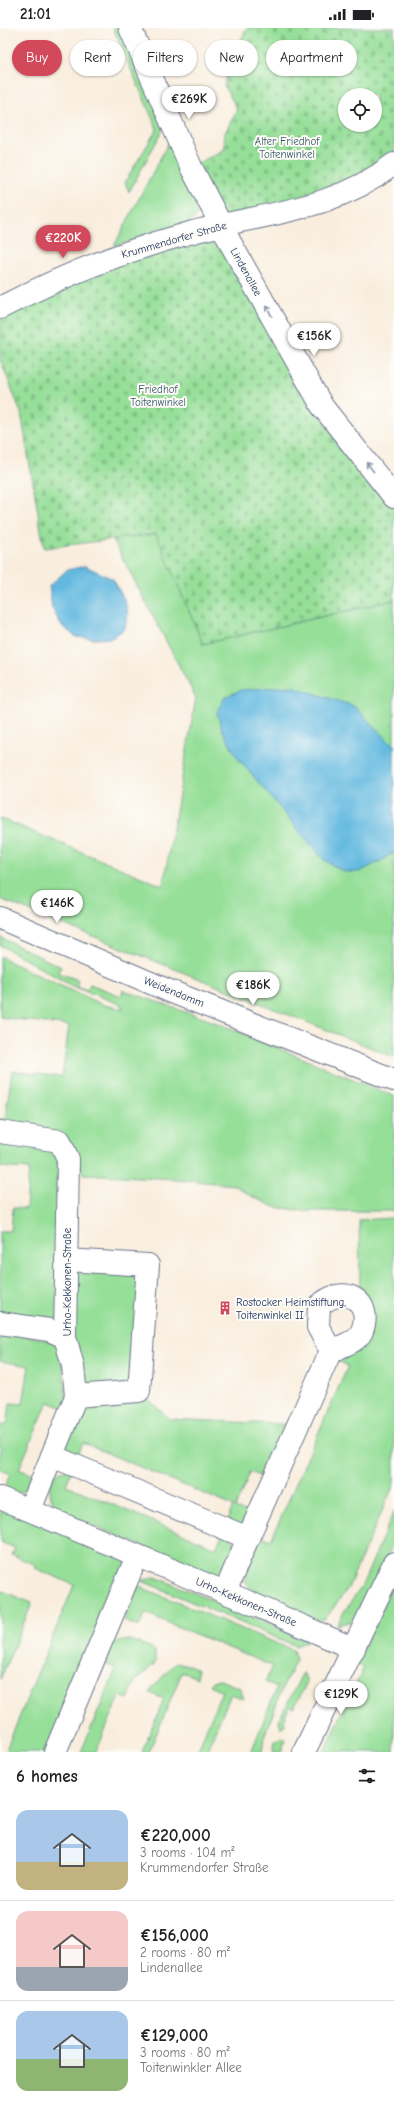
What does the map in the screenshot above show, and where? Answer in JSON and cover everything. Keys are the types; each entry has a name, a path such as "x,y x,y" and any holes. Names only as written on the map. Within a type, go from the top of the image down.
{"street":[{"name":"Lindenallee","path":"130,28 191,166 221,225 322,406 394,497"},
{"name":"Krummendorfer Straße","path":"0,308 40,287 100,261 186,234 221,225 287,212 327,200 359,186 394,164"},
{"name":"Weidendamm","path":"0,918 167,990 394,1080"},
{"name":"Urho-Kekkonen-Straße","path":"0,1132 60,1141 68,1159 65,1337 73,1366 76,1396 30,1510"},
{"path":"66,1260 148,1265 139,1391 76,1396"},
{"path":"0,1323 49,1330 65,1337"},
{"path":"225,1592 331,1351"},
{"path":"52,1456 248,1538"},
{"name":"Urho-Kekkonen-Straße","path":"0,1498 225,1592 354,1649"},
{"path":"55,1752 137,1556"},
{"path":"304,1752 394,1563"}],"green space":[{"path":"113,28 124,28 133,49 133,74 125,56 125,40 118,40"},
{"name":"Alter Friedhof Toitenwinkel","path":"247,28 394,28 394,163 221,225 191,167 225,149 224,135 237,109 224,85 227,76 258,76 258,40 241,40"},
{"path":"134,76 145,76 166,124 129,192 125,182 157,129"},
{"path":"172,136 202,207 199,214 189,223 114,246"},
{"name":"Friedhof Toitenwinkel","path":"203,238 213,241 220,246 394,497 394,600 203,644 156,534 44,548 21,413 0,359 0,315 87,272"},
{"path":"157,534 203,644 394,600 394,746 354,706 381,861 394,852 394,1057 0,899 0,818 163,886 196,698 112,538"},
{"path":"0,937 61,967 59,973 78,980 77,986 87,990 90,984 121,996 123,990 220,1024 394,1096 394,1211 306,1211 274,1207 251,1196 234,1185 177,1179 83,1174 75,1154 66,1260 148,1265 139,1391 170,1419 298,1425 273,1482 250,1472 235,1508 257,1517 251,1531 227,1521 233,1506 83,1443 74,1465 52,1456 71,1411 65,1337 0,1323 0,1231 11,1231 13,1208 26,1209 29,1169 0,1167 0,1119 5,1119 12,1071 62,1077 69,1026 0,1017 0,956 22,968 103,1005 123,1009 122,1005 72,986 0,945"},
{"path":"394,1218 394,1484 348,1588 326,1618 319,1621 254,1593 245,1581 246,1573 261,1536 271,1540 348,1366 332,1358 355,1346 360,1295 359,1220"},
{"path":"0,1329 61,1344 67,1409 48,1402 19,1469 37,1477 28,1489 20,1492 4,1489 10,1474 0,1469 0,1425 7,1425 10,1403 23,1404 29,1366 0,1361"},
{"path":"72,1470 66,1485 216,1548 223,1532 235,1540 223,1575 213,1576 60,1512 56,1508 51,1498 51,1481 60,1471"},
{"path":"0,1498 137,1556 55,1752 5,1752 74,1585 35,1568 36,1565 12,1555 15,1548 0,1542"},
{"path":"394,1511 394,1541 362,1610 352,1621 337,1625 345,1610 361,1588"},
{"path":"154,1577 309,1640 296,1646 142,1581"},
{"path":"394,1583 394,1752 324,1752 364,1667 356,1664"},
{"path":"138,1586 293,1650 296,1660 282,1689 264,1737 262,1752 251,1752 277,1687 265,1682 272,1666 145,1613 139,1627 124,1621"},
{"path":"0,1590 32,1603 0,1680"},
{"path":"129,1640 150,1647 155,1651 155,1663 135,1682 128,1699 120,1696 96,1752 81,1752 116,1669 103,1663 113,1643"},
{"path":"179,1663 192,1666 197,1670 197,1678 182,1672 149,1752 142,1752 164,1699 150,1693 151,1690 174,1664"},
{"path":"303,1672 307,1682 294,1708 290,1706 283,1721 286,1723 281,1729 279,1720"},
{"path":"220,1680 240,1688 244,1699 231,1694 206,1752 197,1752 222,1691 209,1685 212,1681"},
{"path":"282,1737 285,1739 282,1752 273,1752 275,1741"}],"water":[{"path":"85,566 113,579 125,601 128,614 125,628 112,638 95,639 76,637 61,625 52,608 49,586 67,570"},
{"path":"291,686 354,706 394,746 394,852 381,861 359,872 344,872 323,859 237,757 222,729 217,713 225,697 241,690"}],"place":[{"name":"Rostocker Heimstiftung, Toitenwinkel II","path":"225,1308"}]}
